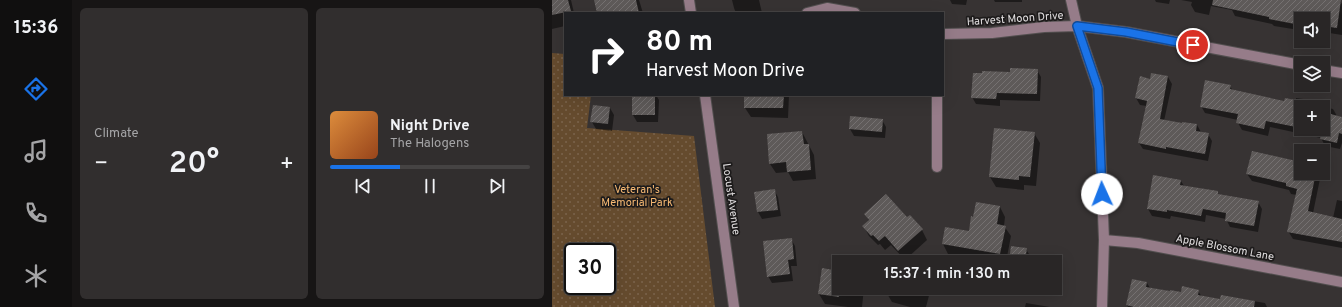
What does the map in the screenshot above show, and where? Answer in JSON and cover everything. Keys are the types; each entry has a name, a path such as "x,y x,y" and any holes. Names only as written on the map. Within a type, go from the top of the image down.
{"street":[{"path":"689,0 691,12"},
{"path":"1071,0 1077,26 1098,88 1104,240 1102,307"},
{"path":"811,12 827,8 849,12"},
{"name":"Harvest Moon Drive","path":"944,34 992,33 1044,27 1077,26 1126,32 1294,64"},
{"path":"1330,71 1342,73"},
{"name":"Locust Avenue","path":"705,96 734,307"},
{"path":"937,96 937,168"},
{"name":"Apple Blossom Lane","path":"1104,240 1138,243 1342,282"}],"green space":[{"name":"Veteran's Memorial Park","path":"552,53 564,54 564,96 591,96 587,128 694,136 715,307 552,307"}],"building":[{"path":"552,0 568,0 571,11 552,15"},
{"path":"594,0 636,0 639,12 597,12"},
{"path":"1213,0 1341,0 1337,28 1330,27 1330,12 1294,12 1294,24 1212,5"},
{"path":"1010,68 1038,69 1037,94 997,93 996,99 971,98 973,73 982,73 982,71 1010,72"},
{"path":"1151,73 1168,76 1160,119 1197,124 1196,131 1209,133 1205,154 1166,147 1166,149 1138,143 1147,101 1135,98 1140,76 1150,79"},
{"path":"1205,80 1231,85 1230,89 1284,101 1285,98 1296,100 1294,100 1294,127 1266,121 1264,129 1236,123 1238,114 1200,107"},
{"path":"632,96 655,96 655,115 632,115"},
{"path":"744,96 784,96 783,108 744,108"},
{"path":"593,105 610,107 608,124 590,122"},
{"path":"1330,114 1342,117 1342,134 1339,133 1337,143 1320,139 1321,136 1330,136"},
{"path":"850,116 883,119 882,132 849,129"},
{"path":"994,128 1035,132 1030,177 1019,176 1019,180 989,177"},
{"path":"802,131 804,144 809,144 811,170 787,172 786,162 769,164 767,134"},
{"path":"1252,151 1294,160 1294,180 1315,180 1308,211 1342,219 1342,242 1287,232 1297,189 1286,186 1286,183 1246,174"},
{"path":"1153,175 1181,180 1180,185 1218,191 1218,194 1259,201 1254,226 1225,221 1226,213 1203,209 1201,216 1167,210 1167,212 1147,209"},
{"path":"775,189 778,210 757,212 754,192"},
{"path":"886,194 907,217 910,215 923,229 898,251 885,236 879,241 873,235 871,236 862,226 869,220 864,214"},
{"path":"976,202 1000,206 997,224 1006,226 1000,254 942,244 945,227 969,231 971,216 973,217"},
{"path":"792,238 794,259 788,260 790,274 767,277 763,241"},
{"path":"1011,246 1027,248 1026,255 1010,255"},
{"path":"822,268 832,270 832,295 839,295 839,297 818,294"},
{"path":"1132,279 1147,282 1146,287 1181,292 1182,286 1199,290 1198,295 1220,299 1221,295 1255,301 1254,307 1134,307 1126,305"}],"route":[{"path":"1102,194 1098,88 1077,26 1126,32 1193,45"}]}
